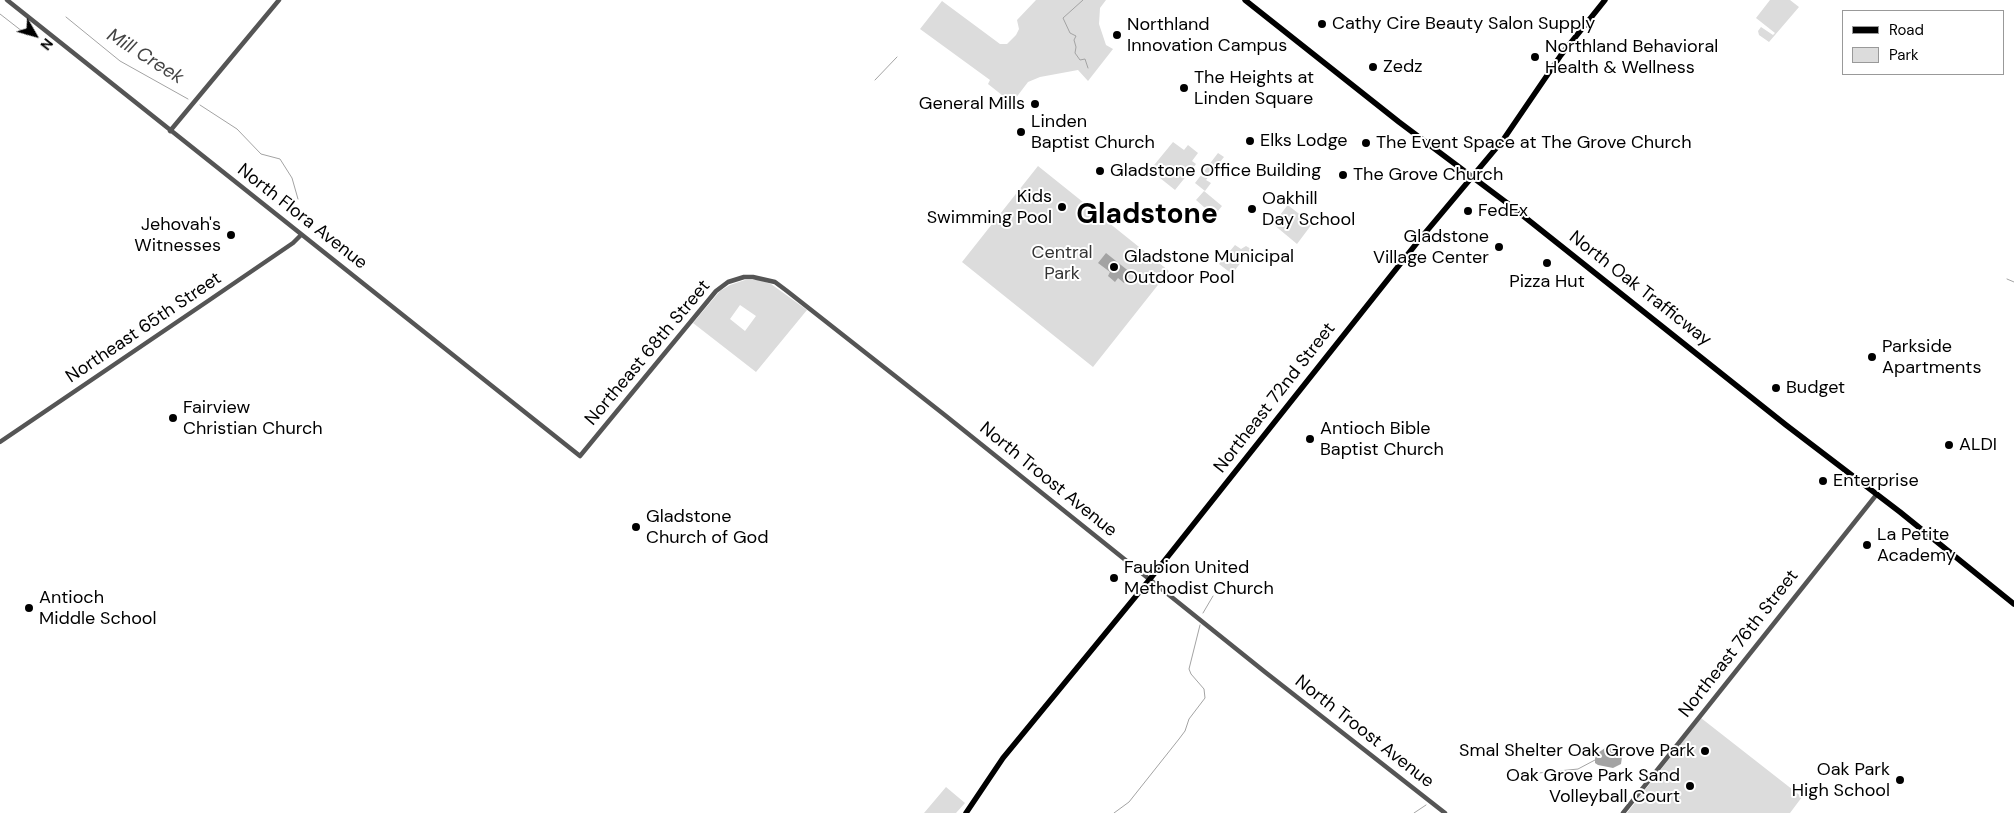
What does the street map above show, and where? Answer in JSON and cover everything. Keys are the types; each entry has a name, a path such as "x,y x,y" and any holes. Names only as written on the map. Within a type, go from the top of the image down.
{"main road":[{"name":"North Oak Trafficway","path":"1245,0 1398,122 1472,176 1777,418 1877,494 2014,604"},
{"name":"Northeast 72nd Street","path":"966,813 1003,758 1150,579 1472,176 1503,140 1562,53 1604,0"}],"street":[{"name":"North Flora Avenue","path":"7,0 580,456"},
{"path":"170,131 279,0"},
{"name":"Northeast 65th Street","path":"0,442 208,302 301,235"},
{"name":"North Troost Avenue","path":"744,277 762,278 775,282 787,290 1445,813"},
{"name":"Northeast 68th Street","path":"580,456 716,291 728,282 744,277"},
{"name":"Northeast 76th Street","path":"1623,813 1877,494"}],"green space":[{"path":"1036,0 1106,0 1100,8 1099,24 1106,45 1113,49 1088,81 1078,70 1040,77 1028,82 1012,103 988,84 990,80 920,29 942,1 1000,44 1007,44 1019,29 1017,20"},
{"path":"1770,0 1790,0 1799,7 1769,42 1759,35 1758,31 1761,27 1773,35 1775,33 1756,18"},
{"path":"1173,142 1184,150 1188,145 1198,153 1192,161 1196,164 1175,190 1150,170"},
{"path":"1218,153 1224,157 1206,180 1211,183 1205,191 1195,183"},
{"name":"Central Park","path":"1038,166 1169,271 1093,367 962,262"},
{"path":"1204,191 1222,206 1214,216 1196,200"},
{"path":"1287,206 1312,224 1297,244 1273,224"},
{"path":"1235,245 1241,249 1246,246 1251,249 1232,274 1219,264"},
{"path":"745,280 759,280 771,284 807,310 756,372 693,323 720,291","holes":["740,305 756,316 745,331 730,319"]},
{"path":"1701,718 1802,797 1790,813 1627,813"},
{"path":"946,787 965,803 956,813 924,813"}],"shaded area":[{"name":"Gladstone Municipal Outdoor Pool","path":"1106,253 1131,273 1124,283 1118,278 1115,282 1108,276 1110,272 1098,263"},
{"path":"1605,748 1610,748 1622,757 1621,764 1613,768 1595,763 1595,755"}],"waterway":[{"path":"1083,0 1063,18 1070,33 1076,36 1074,40 1075,53 1080,60 1085,59 1088,68"},
{"name":"Mill Creek","path":"0,14 27,35"},
{"name":"Mill Creek","path":"66,17 120,61 188,99"},
{"path":"875,80 897,57"},
{"name":"Mill Creek","path":"200,105 237,129 261,154 280,159 292,178 298,199"},
{"path":"2007,279 2014,282"},
{"path":"1203,613 1213,596"},
{"path":"1114,813 1129,802 1179,739 1185,731 1189,719 1205,698 1204,689 1189,669 1200,625"},
{"path":"1529,774 1578,769 1595,760"},
{"path":"1414,813 1426,805"}],"place":[{"name":"Cathy Cire Beauty Salon Supply","path":"1322,24"},
{"name":"Northland Innovation Campus","path":"1117,35"},
{"name":"Northland Behavioral Health & Wellness","path":"1535,57"},
{"name":"Zedz","path":"1373,67"},
{"name":"The Heights at Linden Square","path":"1184,88"},
{"name":"General Mills","path":"1035,104"},
{"name":"Linden Baptist Church","path":"1021,132"},
{"name":"Elks Lodge","path":"1250,141"},
{"name":"The Event Space at The Grove Church","path":"1366,143"},
{"name":"Gladstone Office Building","path":"1100,171"},
{"name":"The Grove Church","path":"1343,175"},
{"name":"Kids Swimming Pool","path":"1062,207"},
{"name":"Oakhill Day School","path":"1252,209"},
{"name":"FedEx","path":"1468,211"},
{"name":"Jehovah's Witnesses","path":"231,235"},
{"name":"Gladstone Village Center","path":"1499,247"},
{"name":"Pizza Hut","path":"1547,263"},
{"name":"Gladstone Municipal Outdoor Pool","path":"1114,267"},
{"name":"Parkside Apartments","path":"1872,357"},
{"name":"Budget","path":"1776,388"},
{"name":"Fairview Christian Church","path":"173,418"},
{"name":"Antioch Bible Baptist Church","path":"1310,439"},
{"name":"ALDI","path":"1949,445"},
{"name":"Enterprise","path":"1823,481"},
{"name":"Gladstone Church of God","path":"636,527"},
{"name":"La Petite Academy","path":"1867,545"},
{"name":"Faubion United Methodist Church","path":"1114,578"},
{"name":"Antioch Middle School","path":"29,608"},
{"name":"Smal Shelter Oak Grove Park","path":"1705,751"},
{"name":"Oak Park High School","path":"1900,780"},
{"name":"Oak Grove Park Sand Volleyball Court","path":"1690,786"}],"district":[{"name":"Gladstone","path":"1147,216"}]}
